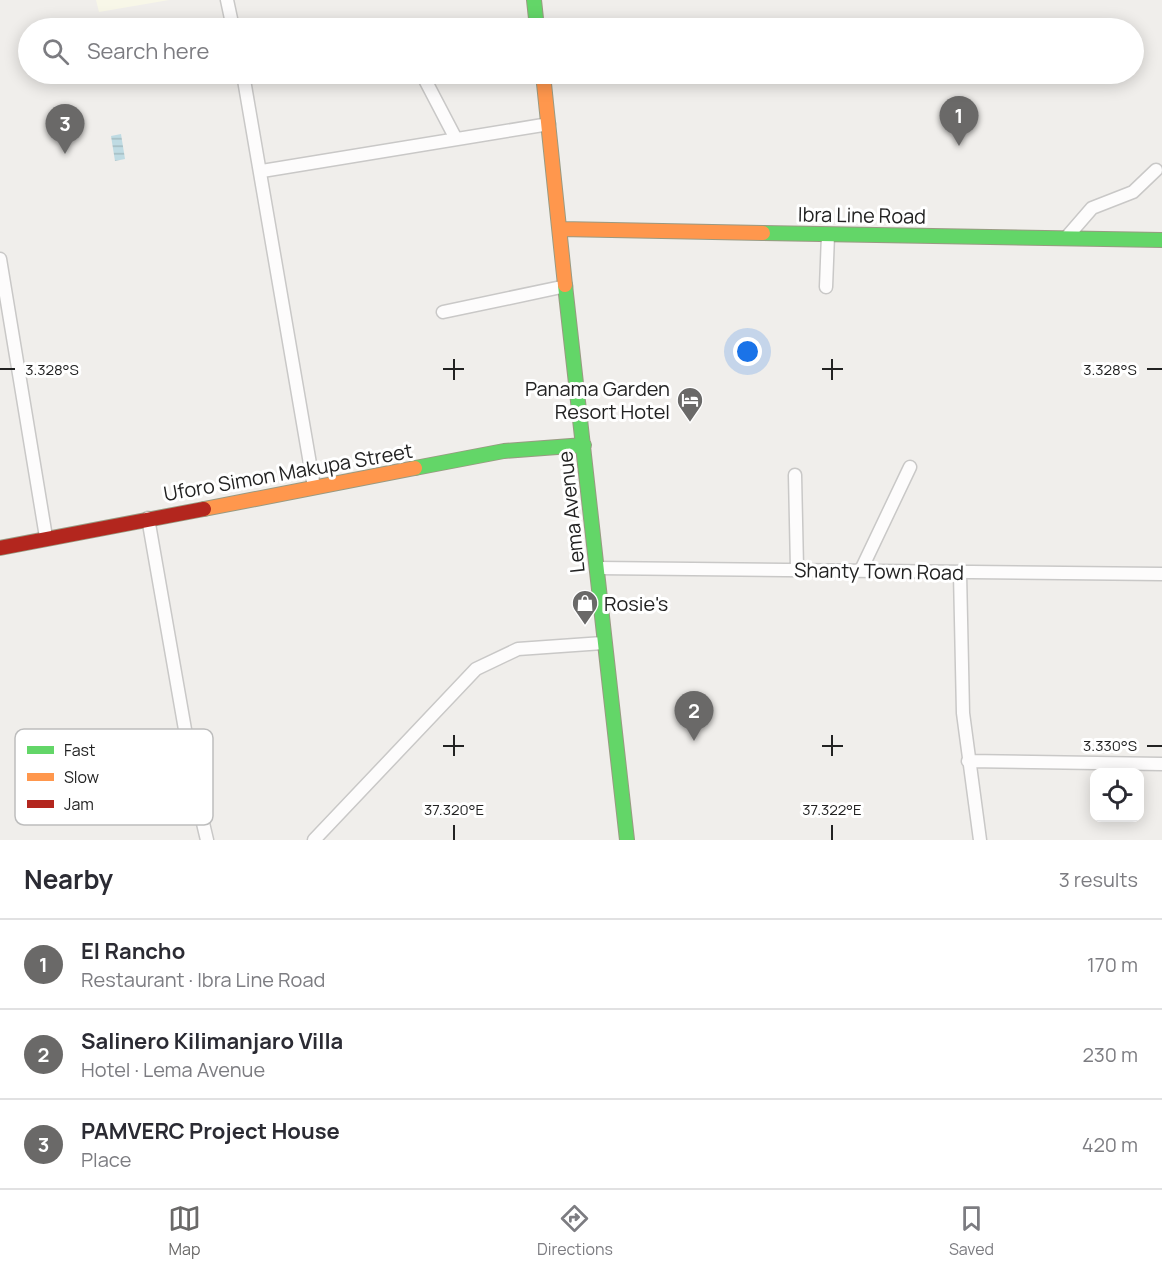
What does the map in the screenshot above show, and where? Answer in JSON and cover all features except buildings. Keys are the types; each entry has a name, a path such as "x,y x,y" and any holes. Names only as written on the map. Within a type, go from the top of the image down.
{"street":[{"path":"227,0 231,18"},
{"path":"534,0 536,18"},
{"path":"245,84 262,171 314,487"},
{"path":"427,84 456,139"},
{"name":"Lema Avenue","path":"544,84 597,568 603,643 627,840"},
{"path":"262,171 549,124"},
{"path":"1066,238 1092,208 1133,192 1156,170"},
{"name":"Ibra Line Road","path":"561,229 1162,240"},
{"path":"826,287 828,235"},
{"path":"0,259 46,537"},
{"path":"443,312 566,286"},
{"name":"Uforo Simon Makupa Street","path":"0,548 46,537 504,451 584,445"},
{"path":"861,570 910,467"},
{"path":"795,475 797,568"},
{"path":"148,518 185,729"},
{"name":"Shanty Town Road","path":"597,568 797,568 960,573 1162,574"},
{"path":"960,573 960,667 968,761 980,840"},
{"path":"314,840 476,669 518,649 603,643"},
{"path":"968,761 1162,764"},
{"path":"203,825 207,840"}],"shaded area":[{"path":"96,0 169,0 99,12"}],"water":[{"path":"121,134 125,159 115,161 111,136"}],"traffic: fast":[{"path":"534,0 536,18"},
{"path":"763,233 1162,240"},
{"path":"565,285 627,840"},
{"path":"415,468 504,451 584,445"}],"traffic: slow":[{"path":"544,84 565,285"},
{"path":"561,229 763,233"},
{"path":"204,509 415,468"}],"traffic: jam":[{"path":"0,548 204,509"}],"place":[{"name":"El Rancho","path":"959,146"},
{"name":"PAMVERC Project House","path":"65,154"},
{"name":"Panama Garden Resort Hotel","path":"690,423"},
{"name":"Rosie's","path":"585,626"},
{"name":"Salinero Kilimanjaro Villa","path":"694,741"}]}
